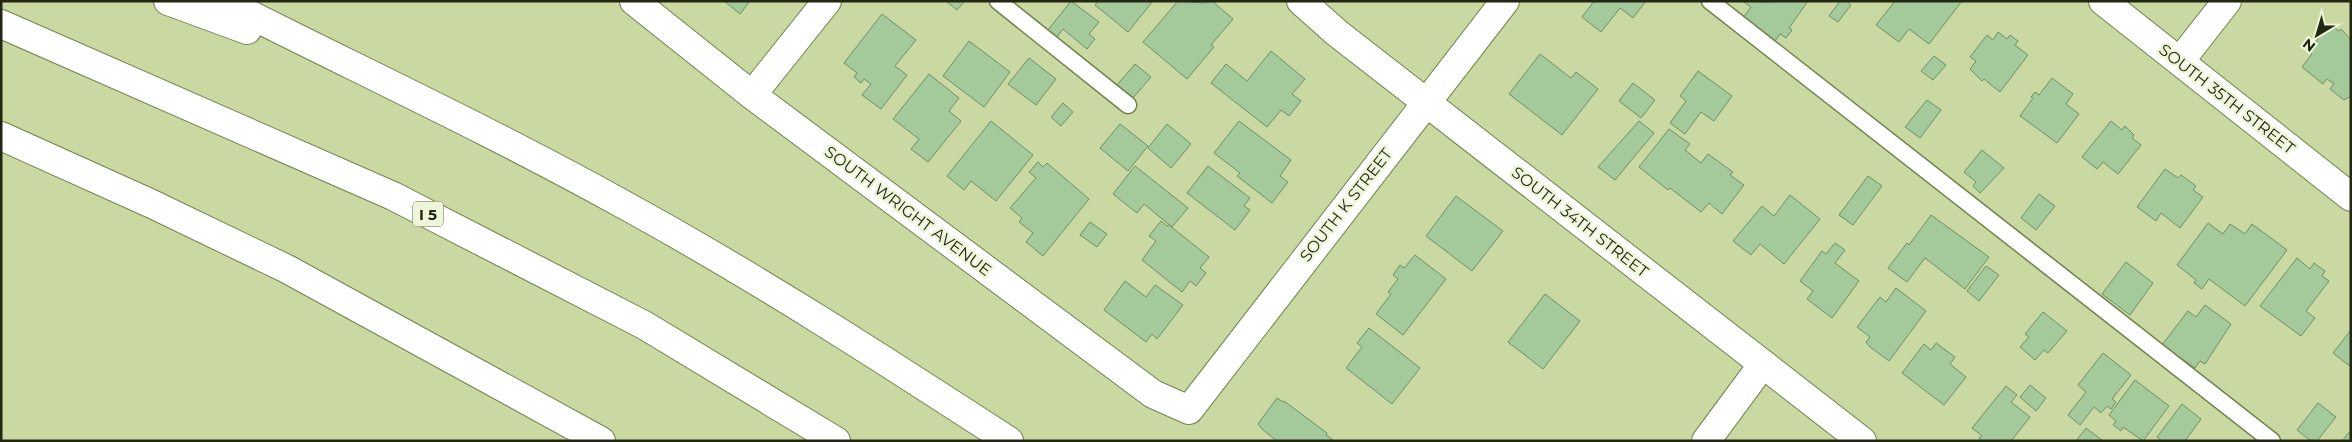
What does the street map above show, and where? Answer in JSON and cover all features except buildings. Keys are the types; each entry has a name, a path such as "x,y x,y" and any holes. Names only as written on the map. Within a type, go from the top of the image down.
{"main road":[{"path":"168,1 366,73"},
{"path":"223,1 475,126 619,202 767,287 1009,441"},
{"name":"SOUTH WRIGHT AVENUE","path":"634,1 752,95 1153,394 1189,410"},
{"path":"752,95 827,1"},
{"name":"SOUTH 34TH STREET","path":"1300,1 1337,33 1862,441"},
{"name":"SOUTH K STREET","path":"1189,410 1505,1"},
{"name":"SOUTH 35TH STREET","path":"2104,1 2351,197"},
{"path":"2180,61 2227,1"},
{"name":"I 5","path":"1,24 393,196 644,325 836,441"},
{"path":"1,136 152,204 287,269 602,441"},
{"path":"1706,441 1763,364"}],"lane":[{"path":"998,1 1128,105"},
{"path":"1710,1 2272,441"}]}
